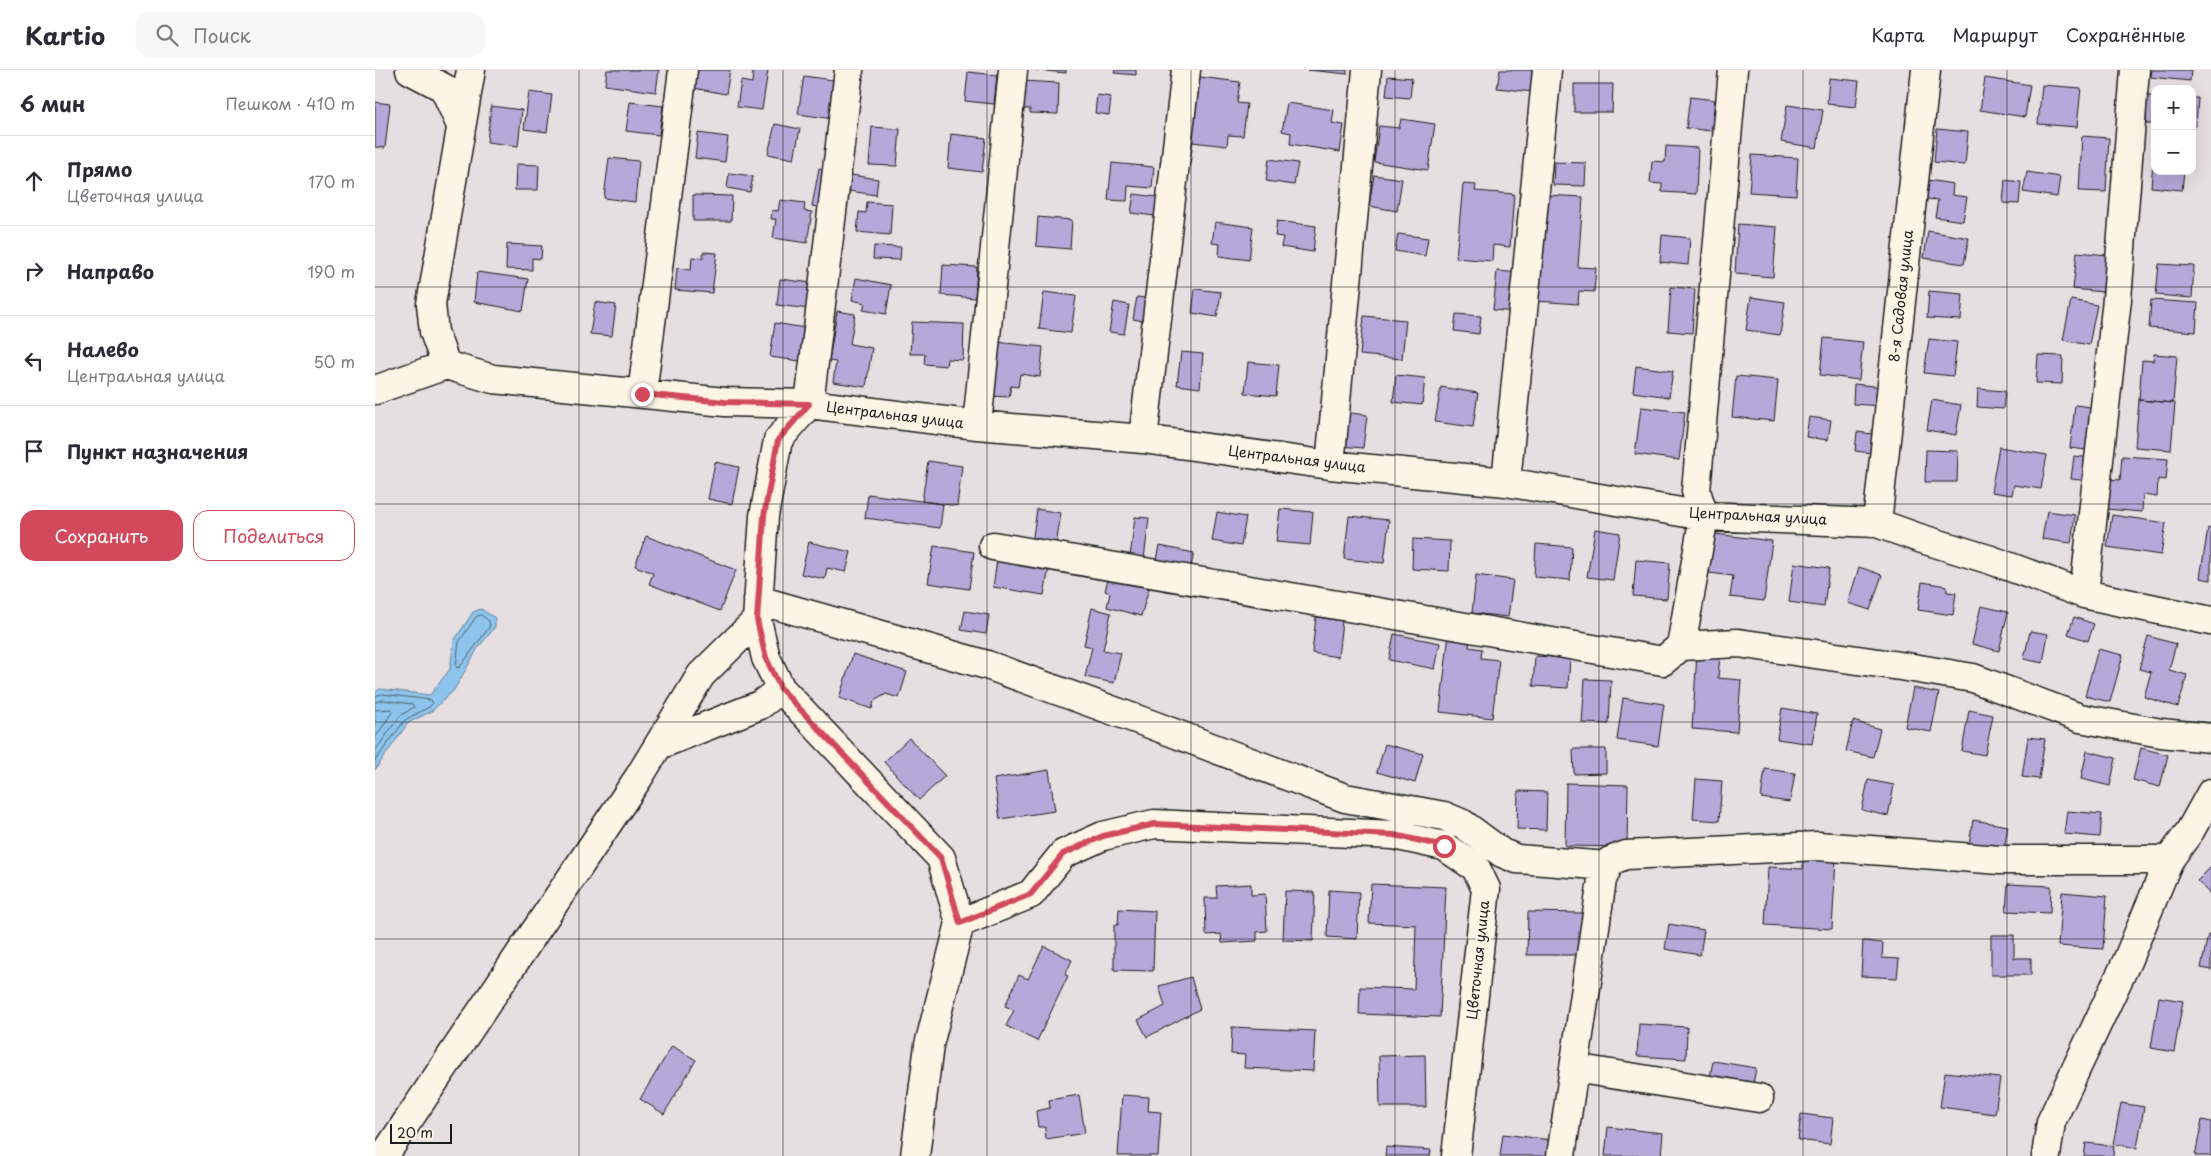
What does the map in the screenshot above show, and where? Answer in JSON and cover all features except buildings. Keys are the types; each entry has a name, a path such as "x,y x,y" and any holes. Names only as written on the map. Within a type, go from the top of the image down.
{"street":[{"path":"410,70 444,88 461,126"},
{"path":"375,390 446,365 434,332 431,304 471,70"},
{"path":"642,394 683,70"},
{"path":"849,70 809,404 778,440 764,516 757,610 766,658 781,689 941,858 960,923 929,1045 915,1156"},
{"path":"977,424 1013,70"},
{"path":"1143,439 1186,70"},
{"path":"1330,465 1367,70"},
{"path":"1506,482 1547,70"},
{"path":"1681,646 1704,516 1696,491 1733,70"},
{"name":"8-я Садовая улица","path":"1877,522 1925,70"},
{"path":"2084,594 2117,299 2135,70"},
{"name":"Центральная улица","path":"446,365 493,379 725,402 809,404 977,424 1143,439 1330,465 1506,482 1704,516 1877,522 1919,538 1991,560 2084,594 2211,621"},
{"path":"993,546 1663,661 1681,646 1738,644 1907,667 1973,678 2081,718 2161,732 2211,738"},
{"path":"384,1156 659,746 701,675 757,610"},
{"path":"757,610 987,665 1345,798 1445,816 1463,824 1502,853 1517,859 1608,866"},
{"path":"659,746 760,705 781,689"},
{"path":"2046,1156 2051,1122 2127,961 2169,860 2190,831 2211,793"},
{"name":"Цветочная улица","path":"960,923 1031,894 1063,854 1103,836 1155,824 1394,835 1444,846 1475,868 1485,889 1456,1156"},
{"path":"1561,1156 1602,880 1610,861 1626,855 1818,846 2001,860 2169,860"},
{"path":"1575,1068 1759,1098"}],"water":[{"path":"481,609 495,618 495,627 478,648 454,690 432,711 408,723 375,770 375,692 380,689 430,695 450,669 454,641 473,612"}],"route":[{"path":"642,394 725,402 809,404 778,440 764,516 757,620 766,658 781,689 941,858 960,923 1031,894 1063,854 1103,836 1155,824 1394,835 1444,846"}]}
